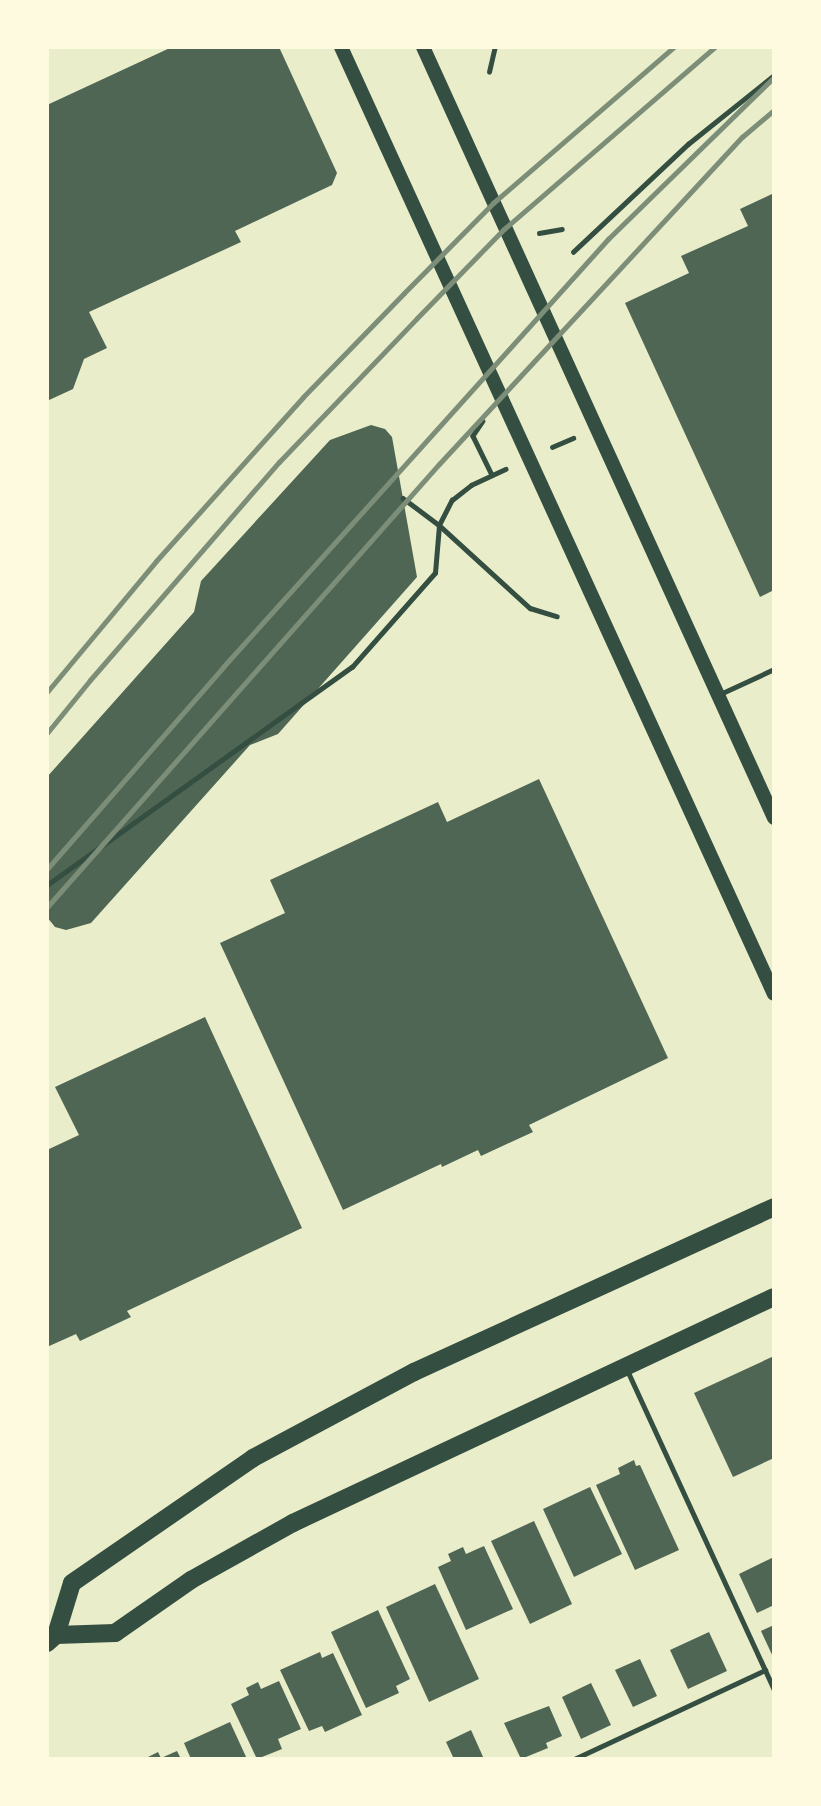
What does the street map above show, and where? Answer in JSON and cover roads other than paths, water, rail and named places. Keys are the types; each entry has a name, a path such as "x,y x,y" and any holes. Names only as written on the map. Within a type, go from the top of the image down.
{"main road":[{"path":"341,47 774,995"},
{"path":"423,47 594,428 774,818"},
{"path":"774,1207 414,1371 253,1458 72,1583 52,1639 115,1633 191,1580 293,1523 774,1297"}],"lane":[{"path":"718,695 774,669"},
{"path":"625,1367 774,1690"},
{"path":"574,1759 765,1670"}],"railway":[{"path":"47,692 156,561 303,397 404,293 493,203 674,47"},
{"path":"47,733 279,462 417,318 504,229 715,47"},
{"path":"47,869 223,667 608,239 774,77"},
{"path":"47,907 439,464 742,137 774,110"}]}
